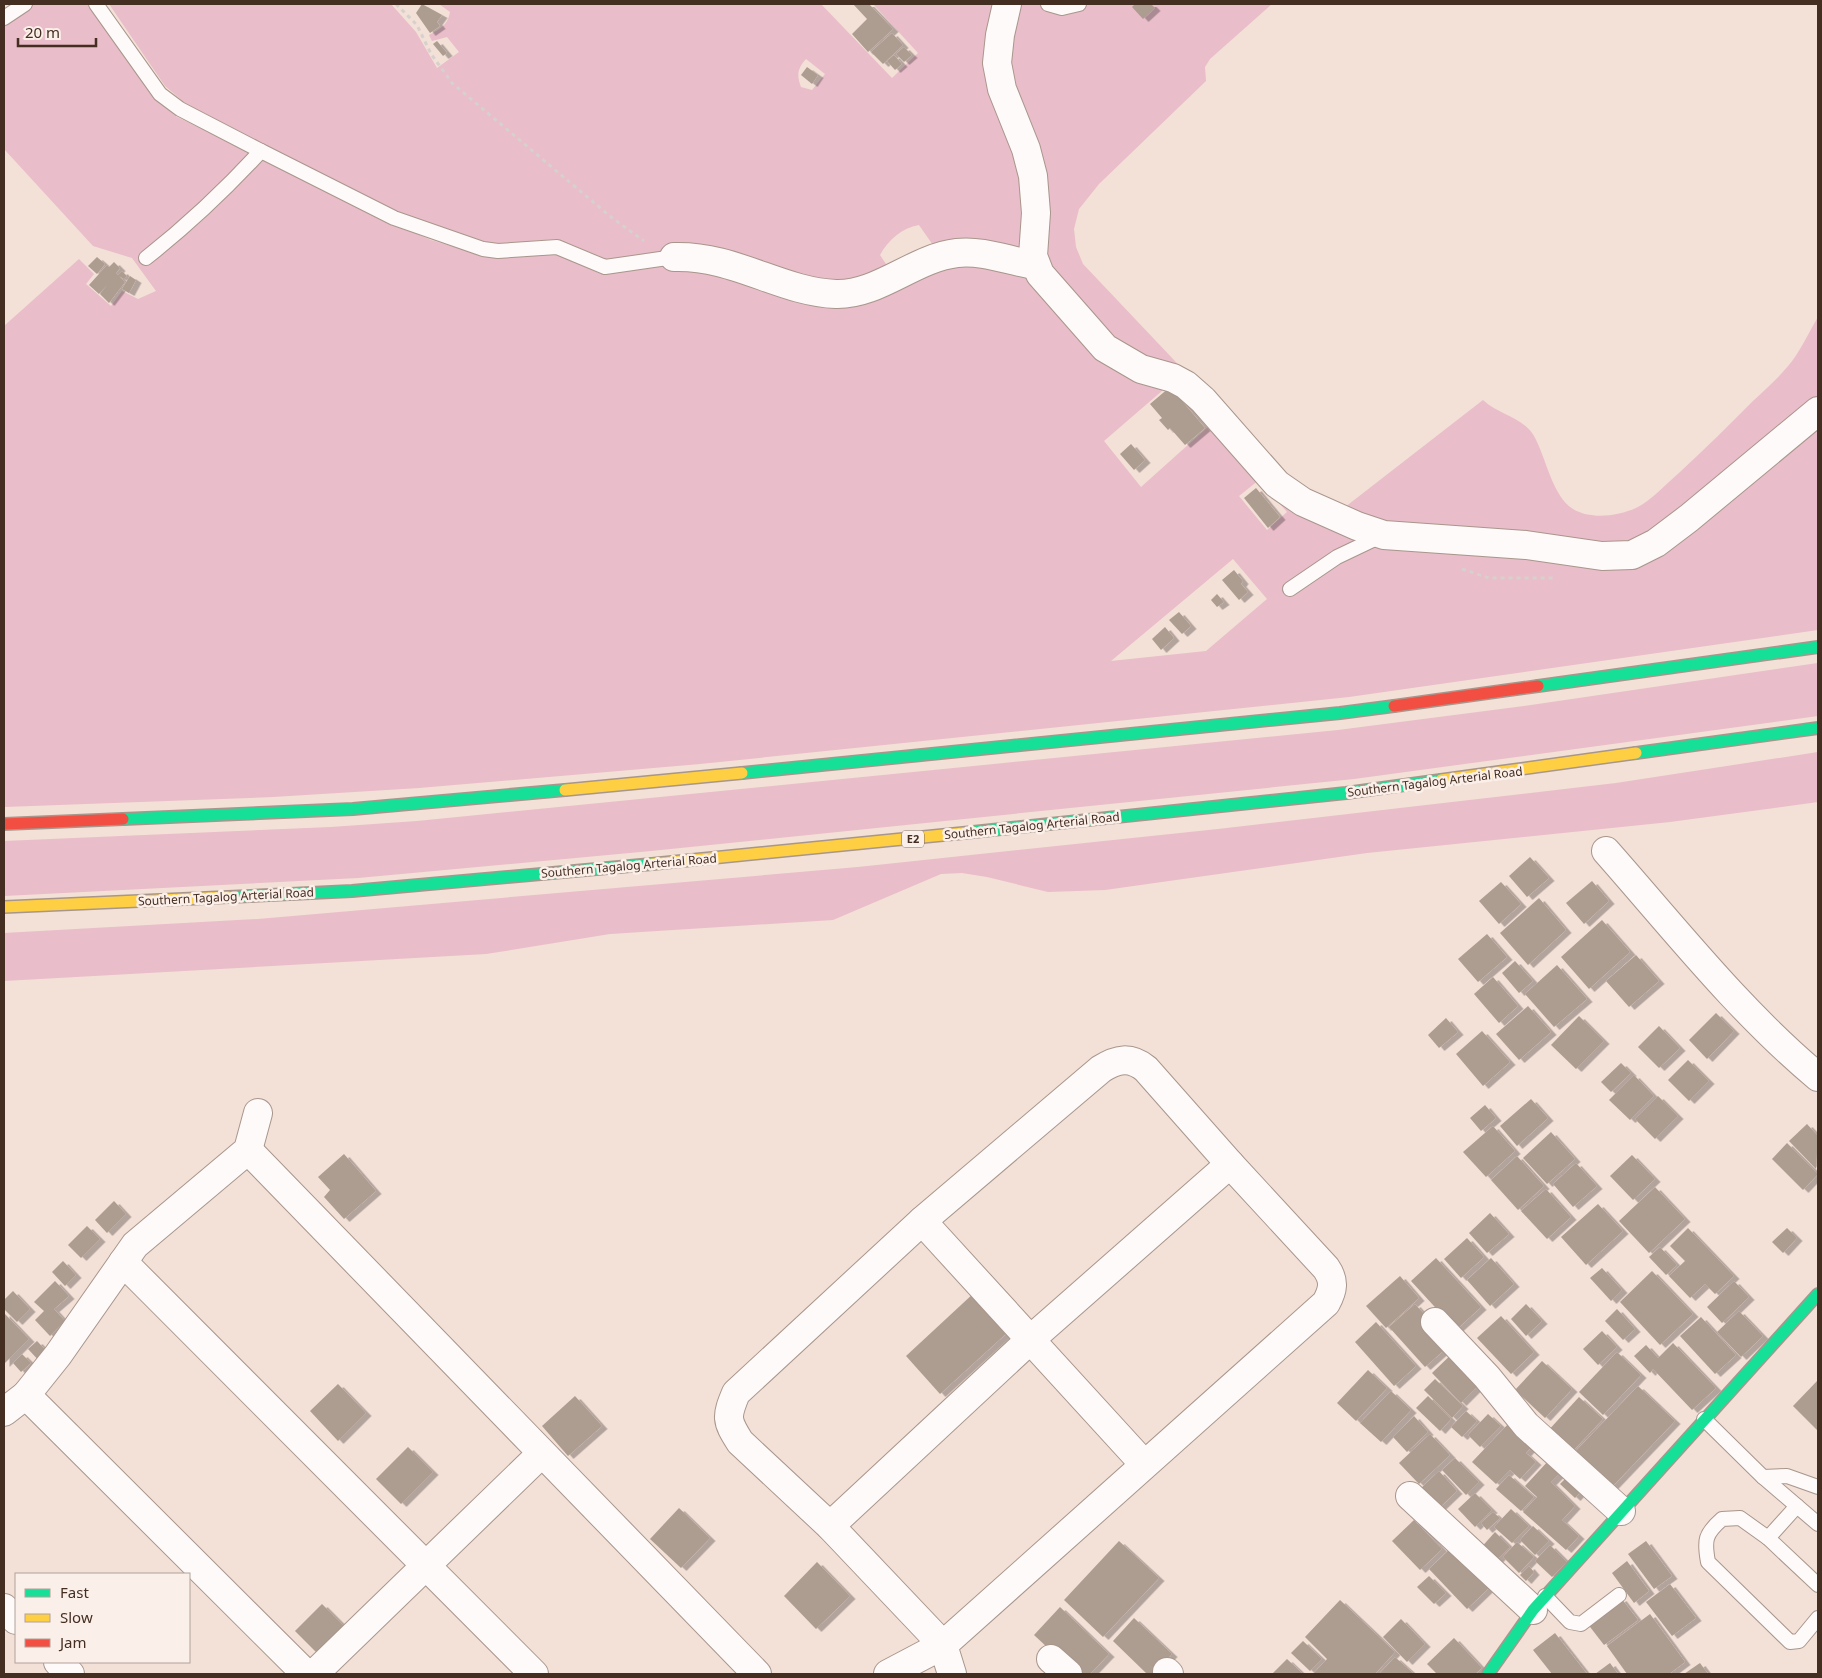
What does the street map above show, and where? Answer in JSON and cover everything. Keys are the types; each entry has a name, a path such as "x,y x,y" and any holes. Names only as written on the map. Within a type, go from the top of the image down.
{"main road":[{"path":"4,824 352,809 599,787 1340,713 1818,647"},
{"name":"Southern Tagalog Arterial Road","path":"4,907 352,891 789,852 1346,793 1818,728"},
{"path":"1488,1674 1539,1603 1818,1294"}],"street":[{"path":"1007,4 1000,35 997,63 1005,98 1026,149 1033,176 1036,213 1033,246 1035,265 1040,274 1101,344 1124,361 1152,373 1179,381 1194,391 1277,484 1303,502 1357,526 1384,535 1526,546 1602,556 1632,555 1656,543 1689,518 1818,411"},
{"path":"674,257 708,259 798,287 838,294 860,291 925,262 956,253 990,255 1035,265"},
{"path":"1606,851 1723,983 1784,1047 1818,1077"},
{"path":"888,1674 943,1645 1326,1303 1331,1292 1332,1276 1326,1268 1138,1062 1122,1060 1101,1069 922,1221 736,1393 727,1413 731,1428 740,1442 830,1526 943,1645 952,1674"},
{"path":"4,1412 26,1395 58,1356 135,1245 248,1150 258,1113"},
{"path":"248,1150 541,1454 757,1674"},
{"path":"830,1526 1031,1339 1230,1164"},
{"path":"922,1221 1144,1464"},
{"path":"123,1262 534,1674"},
{"path":"1435,1322 1487,1377 1526,1425 1621,1511"},
{"path":"26,1395 306,1674"},
{"path":"314,1674 541,1454"},
{"path":"1410,1496 1539,1603"},
{"path":"4,1608 15,1619"},
{"path":"59,1663 70,1674"}],"lane":[{"path":"4,18 25,4"},
{"path":"96,4 160,94 180,109 261,152 394,218 483,249 498,251 556,247 574,253 596,266 605,268 674,257"},
{"path":"1048,4 1062,8 1079,4"},
{"path":"146,258 225,191 261,152"},
{"path":"1290,589 1337,557 1358,545 1384,535"},
{"path":"1704,1419 1763,1477 1818,1524"},
{"path":"1763,1477 1787,1476 1818,1486"},
{"path":"1768,1538 1797,1506"},
{"path":"1818,1585 1768,1538 1740,1518 1722,1518 1710,1529 1704,1544 1708,1562 1790,1642 1799,1641 1818,1618"},
{"path":"1539,1603 1570,1622 1581,1624 1619,1595"}],"path":[{"path":"396,4 417,25 440,70 452,84 611,217 643,240 674,257"}],"shaded area":[{"path":"29,4 87,4 127,54 150,93 177,117 241,147 370,214 431,240 478,254 552,252 601,274 675,263 807,298 935,264 1019,269 1170,384 1104,441 1141,487 1208,427 1305,509 1608,563 1818,419 1818,630 1349,697 700,764 419,788 273,797 4,807 4,326 79,259 94,274 86,284 111,306 122,291 138,299 156,291 132,258 93,246 4,149 4,21","holes":["1259,480 1287,512 1267,530 1239,496","1233,559 1267,599 1206,651 1111,661"]},
{"path":"109,4 391,4 416,32 437,68 459,52 447,37 432,41 429,35 443,26 449,16 450,12 439,4 821,4 892,78 918,53 873,4 999,4 1019,144 1029,252 935,248 919,225 901,232 883,250 880,255 888,267 842,286 762,266 618,262 593,258 575,246 556,239 489,245 398,212 359,194 185,103 165,86","holes":["806,59 825,74 812,90 801,87 799,72 801,65"]},
{"path":"1012,4 1038,4 1046,8 1077,10 1090,4 1272,4 1210,59 1205,67 1206,81 1099,184 1079,209 1074,229 1076,247 1083,264 1191,378 1132,357 1052,278 1008,88"},
{"path":"1818,317 1818,402 1640,546 1442,534 1340,511 1483,400 1524,424 1534,436 1555,486 1566,503 1573,509 1588,515 1604,516 1636,508 1680,472 1781,374 1791,363"},
{"path":"1818,663 1818,716 1354,779 651,851 358,878 4,896 4,841 331,827 417,821 1338,730 1531,705"},
{"path":"1818,752 1818,802 1670,822 1367,853 1105,890 1048,892 987,877 962,873 941,874 833,920 610,934 486,954 4,981 4,933 258,919 858,867 1218,829 1616,783"}],"building":[{"path":"422,4 442,15 437,22 440,26 430,33 416,13"},
{"path":"853,4 869,4 893,29 868,52 852,34 867,19"},
{"path":"1135,4 1151,4 1155,8 1143,19 1132,7"},
{"path":"892,33 903,45 883,64 871,52"},
{"path":"437,41 447,53 443,56 433,44"},
{"path":"904,47 912,55 904,62 896,54"},
{"path":"894,55 902,64 895,70 887,61"},
{"path":"807,67 818,75 812,84 801,75"},
{"path":"97,257 105,264 97,274 88,266"},
{"path":"114,262 120,268 116,273 118,275 122,271 127,276 124,279 119,276 125,282 109,303 100,294 108,284 99,294 89,285 107,265 109,267"},
{"path":"130,276 136,280 129,293 122,289"},
{"path":"1170,387 1205,428 1185,445 1170,428 1168,430 1159,420 1162,418 1150,404"},
{"path":"1131,444 1145,460 1134,470 1120,454"},
{"path":"1256,488 1280,517 1268,528 1244,498"},
{"path":"1234,570 1243,581 1241,584 1248,592 1239,600 1222,580"},
{"path":"1217,594 1224,602 1217,607 1211,600"},
{"path":"1179,612 1191,626 1182,634 1169,620"},
{"path":"1165,627 1174,638 1161,650 1152,639"},
{"path":"1530,857 1549,878 1527,897 1509,876"},
{"path":"1592,881 1609,901 1584,924 1566,903"},
{"path":"1501,882 1521,904 1499,924 1479,901"},
{"path":"1539,898 1566,930 1528,965 1500,933"},
{"path":"1602,920 1630,952 1589,989 1561,957"},
{"path":"1487,934 1507,957 1478,982 1458,959"},
{"path":"1636,955 1659,981 1629,1007 1606,981"},
{"path":"1515,961 1533,981 1519,993 1502,973"},
{"path":"1557,965 1587,999 1554,1027 1525,994"},
{"path":"1493,977 1518,1006 1499,1023 1474,994"},
{"path":"1528,1006 1551,1032 1519,1060 1496,1034"},
{"path":"1716,1013 1734,1031 1707,1059 1689,1040"},
{"path":"1579,1016 1604,1041 1576,1069 1551,1045"},
{"path":"1446,1018 1458,1032 1439,1048 1428,1035"},
{"path":"1659,1026 1680,1048 1659,1068 1638,1047"},
{"path":"1482,1031 1510,1062 1483,1086 1456,1054"},
{"path":"1688,1060 1709,1081 1689,1101 1668,1080"},
{"path":"1621,1063 1631,1073 1611,1092 1601,1082"},
{"path":"1634,1075 1654,1096 1630,1120 1609,1100"},
{"path":"1658,1096 1678,1116 1655,1139 1635,1119"},
{"path":"1531,1099 1548,1118 1517,1146 1500,1126"},
{"path":"1485,1105 1496,1118 1481,1131 1470,1118"},
{"path":"1807,1124 1818,1136 1816,1169 1789,1141"},
{"path":"1493,1126 1515,1151 1486,1177 1463,1152"},
{"path":"1551,1132 1575,1159 1547,1184 1523,1158"},
{"path":"1787,1143 1818,1174 1803,1190 1772,1159"},
{"path":"344,1154 376,1191 344,1219 324,1197 330,1190 318,1177"},
{"path":"1632,1155 1655,1179 1633,1200 1610,1176"},
{"path":"1517,1156 1544,1186 1518,1210 1491,1180"},
{"path":"1576,1163 1597,1186 1573,1207 1553,1184"},
{"path":"1655,1187 1685,1219 1649,1253 1619,1221"},
{"path":"1546,1189 1571,1217 1547,1239 1521,1211"},
{"path":"114,1201 126,1214 107,1233 95,1220"},
{"path":"1598,1204 1623,1231 1586,1265 1561,1237"},
{"path":"1490,1213 1509,1234 1487,1253 1469,1233"},
{"path":"87,1226 100,1239 81,1258 68,1245"},
{"path":"1688,1228 1734,1276 1715,1294 1705,1284 1690,1298 1669,1276 1685,1261 1670,1246"},
{"path":"1787,1228 1797,1238 1783,1253 1772,1242"},
{"path":"1467,1238 1484,1257 1461,1278 1444,1259"},
{"path":"1660,1247 1677,1265 1666,1275 1649,1257"},
{"path":"1436,1258 1481,1307 1456,1330 1411,1281"},
{"path":"1491,1258 1514,1284 1490,1306 1467,1280"},
{"path":"63,1261 76,1275 65,1286 52,1272"},
{"path":"1602,1268 1622,1290 1611,1301 1590,1278"},
{"path":"1652,1271 1693,1314 1660,1345 1620,1302"},
{"path":"1400,1276 1419,1298 1386,1328 1366,1306"},
{"path":"55,1281 69,1296 54,1309 65,1321 50,1336 35,1320 44,1311 34,1302"},
{"path":"1734,1281 1749,1297 1722,1323 1707,1307"},
{"path":"13,1291 30,1309 17,1322 4,1309 4,1300"},
{"path":"975,1292 1009,1331 940,1394 906,1356"},
{"path":"1415,1304 1451,1344 1425,1367 1389,1327"},
{"path":"1526,1304 1542,1321 1526,1336 1511,1319"},
{"path":"1617,1309 1635,1329 1623,1340 1605,1321"},
{"path":"1739,1311 1763,1336 1741,1357 1717,1332"},
{"path":"4,1313 29,1339 4,1364"},
{"path":"1501,1316 1534,1352 1511,1374 1477,1338"},
{"path":"1701,1317 1736,1355 1715,1374 1680,1336"},
{"path":"1376,1322 1416,1366 1394,1386 1355,1342"},
{"path":"1602,1331 1617,1347 1598,1365 1583,1349"},
{"path":"37,1341 52,1357 44,1366 28,1349"},
{"path":"1673,1343 1716,1388 1692,1410 1653,1369 1650,1373 1634,1356 1646,1345 1658,1358"},
{"path":"1458,1348 1486,1378 1461,1403 1432,1373"},
{"path":"1617,1352 1641,1375 1603,1415 1579,1392"},
{"path":"22,1354 31,1363 21,1372 13,1363"},
{"path":"1542,1361 1572,1389 1545,1418 1515,1390"},
{"path":"1368,1370 1387,1388 1356,1421 1337,1403"},
{"path":"1435,1379 1463,1406 1452,1418 1424,1390"},
{"path":"1818,1380 1818,1431 1793,1406"},
{"path":"338,1384 366,1413 338,1441 310,1411"},
{"path":"1638,1386 1675,1421 1610,1489 1573,1454"},
{"path":"1391,1391 1411,1410 1381,1442 1360,1423"},
{"path":"575,1396 602,1426 568,1456 542,1426"},
{"path":"1428,1396 1451,1419 1440,1431 1416,1408"},
{"path":"1579,1397 1603,1419 1569,1455 1546,1433"},
{"path":"1466,1411 1477,1421 1462,1437 1451,1427"},
{"path":"1488,1414 1501,1426 1480,1447 1468,1435"},
{"path":"1414,1416 1428,1432 1407,1452 1393,1437"},
{"path":"1511,1421 1535,1443 1526,1453 1536,1462 1520,1479 1510,1470 1496,1484 1472,1462"},
{"path":"1430,1434 1450,1455 1419,1484 1399,1463"},
{"path":"408,1447 433,1472 401,1504 376,1479"},
{"path":"1455,1458 1479,1482 1466,1495 1442,1470"},
{"path":"1550,1459 1562,1471 1551,1482 1575,1506 1562,1520 1579,1536 1566,1550 1523,1512 1537,1497 1525,1486"},
{"path":"1439,1471 1457,1491 1437,1510 1418,1491"},
{"path":"1571,1473 1585,1487 1575,1498 1560,1484"},
{"path":"1509,1475 1534,1497 1521,1511 1496,1489"},
{"path":"1475,1493 1492,1510 1475,1527 1458,1509"},
{"path":"679,1508 710,1538 681,1568 650,1539"},
{"path":"1511,1509 1529,1526 1512,1543 1494,1527"},
{"path":"1493,1512 1500,1518 1487,1530 1481,1523"},
{"path":"1414,1520 1442,1549 1420,1570 1392,1541"},
{"path":"1533,1526 1549,1541 1535,1555 1520,1540"},
{"path":"1495,1532 1510,1547 1493,1564 1479,1550"},
{"path":"1119,1541 1159,1578 1103,1637 1064,1600"},
{"path":"1646,1541 1672,1576 1654,1589 1628,1554"},
{"path":"1517,1542 1534,1557 1519,1573 1503,1557"},
{"path":"1454,1545 1492,1585 1467,1609 1429,1569"},
{"path":"1550,1545 1567,1562 1552,1577 1535,1561"},
{"path":"1627,1561 1649,1591 1634,1603 1612,1573"},
{"path":"817,1562 850,1596 816,1629 784,1596"},
{"path":"1529,1566 1534,1572 1526,1581 1520,1575"},
{"path":"1429,1576 1446,1593 1434,1604 1417,1587"},
{"path":"1670,1584 1696,1618 1672,1636 1646,1602"},
{"path":"1621,1598 1638,1620 1604,1645 1587,1623"},
{"path":"1340,1600 1395,1652 1375,1674 1313,1674 1327,1659 1305,1637"},
{"path":"322,1604 346,1628 319,1655 295,1631"},
{"path":"1060,1607 1109,1654 1090,1674 1076,1674 1034,1635"},
{"path":"1650,1614 1685,1662 1669,1674 1627,1674 1607,1646"},
{"path":"1134,1618 1172,1654 1153,1674 1147,1674 1113,1641"},
{"path":"1401,1619 1425,1644 1407,1662 1383,1637"},
{"path":"1555,1633 1587,1674 1552,1674 1533,1650"},
{"path":"1454,1638 1482,1668 1475,1674 1437,1674 1427,1664"},
{"path":"1303,1641 1322,1659 1310,1671 1291,1653"},
{"path":"1395,1657 1414,1674 1379,1674"},
{"path":"1287,1659 1303,1674 1272,1674"},
{"path":"1610,1663 1618,1674 1595,1674"},
{"path":"1700,1663 1708,1674 1684,1674"}],"traffic: fast":[{"path":"1538,686 1818,647"},
{"path":"742,773 1394,706"},
{"path":"1636,753 1818,728"},
{"path":"973,832 1346,793 1441,780"},
{"path":"123,819 353,809 565,790"},
{"path":"228,897 352,891 652,864"},
{"path":"1488,1674 1533,1610 1818,1294"}],"traffic: slow":[{"path":"1441,780 1636,753"},
{"path":"565,790 742,773"},
{"path":"652,864 973,832"},
{"path":"4,907 228,897"}],"traffic: jam":[{"path":"1394,706 1538,686"},
{"path":"4,824 123,819"}]}
